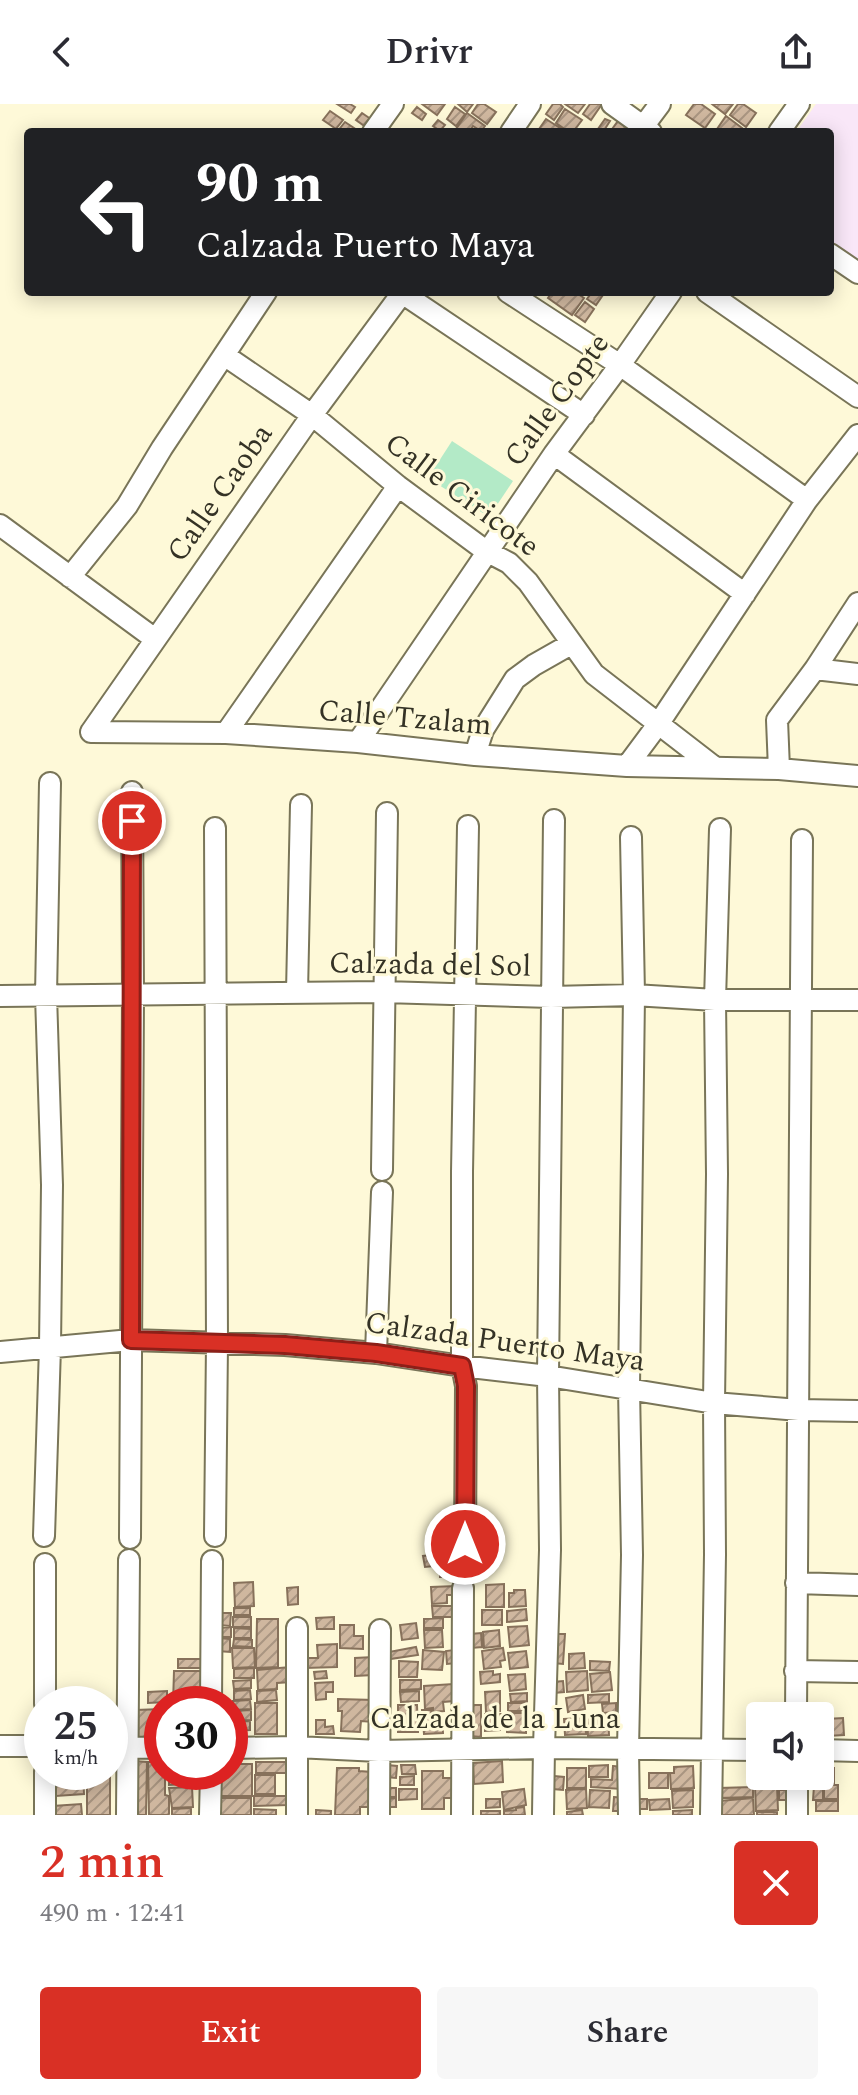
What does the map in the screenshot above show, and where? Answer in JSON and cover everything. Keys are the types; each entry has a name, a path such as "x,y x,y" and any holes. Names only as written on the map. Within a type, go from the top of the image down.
{"street":[{"path":"376,128 393,104"},
{"path":"514,128 530,104"},
{"path":"612,104 642,128"},
{"path":"645,128 660,104"},
{"path":"782,128 799,104"},
{"path":"834,257 858,273"},
{"path":"70,577 127,506 263,296"},
{"name":"Calle Caoba","path":"91,732 312,415 400,296"},
{"path":"409,296 584,415"},
{"name":"Calle Copte","path":"358,742 486,551 668,296"},
{"path":"713,296 858,397"},
{"path":"531,298 807,500"},
{"name":"Calle Ciricote","path":"224,355 312,415 398,486 486,551 509,563 528,582 594,674 713,766"},
{"path":"627,766 659,723 807,500 858,435"},
{"path":"554,454 745,594"},
{"path":"226,733 398,486"},
{"path":"0,525 155,639"},
{"path":"779,769 777,720 857,604"},
{"path":"475,755 483,730 515,679 571,644"},
{"path":"815,669 858,674"},
{"name":"Calle Tzalam","path":"91,732 226,733 627,766 713,766"},
{"path":"713,766 858,776"},
{"path":"44,1536 52,1185 46,995 50,783"},
{"path":"130,1538 132,792"},
{"path":"297,992 301,805"},
{"path":"382,1170 387,813"},
{"path":"543,1815 550,1550 549,1171 554,820"},
{"path":"465,1544 462,1172 468,826"},
{"path":"215,828 215,1536"},
{"path":"711,1815 717,1174 715,1000 720,829"},
{"path":"629,1815 632,1555 629,1388 634,995 631,837"},
{"path":"796,1702 802,840"},
{"name":"Calzada del Sol","path":"0,996 384,992 551,997 634,995 715,1000 858,1000"},
{"path":"376,1353 382,1192"},
{"name":"Calzada Puerto Maya","path":"0,1352 131,1340 285,1345 376,1353 548,1376 714,1403 858,1411"},
{"path":"122,1686 129,1560"},
{"path":"211,1686 212,1561"},
{"path":"45,1564 45,1686"},
{"path":"796,1583 858,1585"},
{"path":"462,1815 463,1588"},
{"path":"297,1628 297,1815"},
{"path":"379,1815 380,1630"},
{"path":"795,1671 858,1672"},
{"path":"0,1746 24,1746"},
{"name":"Calzada de la Luna","path":"248,1748 379,1751 462,1748 746,1750"},
{"path":"834,1750 858,1751"},
{"path":"45,1790 45,1815"},
{"path":"124,1790 127,1815"},
{"path":"210,1815 211,1790"},
{"path":"797,1790 797,1815"}],"shaded area":[{"path":"816,104 858,104 858,262 834,245 834,128 799,128"}],"green space":[{"path":"452,441 513,481 489,517 428,478"}],"building":[{"path":"337,104 350,104 355,107 351,113"},
{"path":"422,104 445,104 437,115"},
{"path":"458,104 473,104 467,112"},
{"path":"478,104 484,104 496,112 487,124 472,113"},
{"path":"553,104 563,107 554,120 546,114"},
{"path":"565,104 585,104 578,113"},
{"path":"590,104 602,104 591,120 583,114"},
{"path":"694,104 701,104 715,114 705,128 686,115"},
{"path":"712,104 733,104 725,114"},
{"path":"738,104 756,113 746,127 730,115"},
{"path":"417,107 426,114 422,120 412,113"},
{"path":"455,107 465,114 456,126 447,119"},
{"path":"565,109 582,120 576,128 563,128 556,123"},
{"path":"330,111 343,120 335,128 323,120"},
{"path":"362,113 375,122 371,128 367,128 356,120"},
{"path":"467,113 485,126 483,128 457,128"},
{"path":"726,116 742,128 718,128"},
{"path":"620,118 629,128 613,128"},
{"path":"546,119 560,128 540,128"},
{"path":"605,119 610,121 606,128 599,128"},
{"path":"438,120 445,125 442,128 433,126"},
{"path":"345,122 354,128 340,128"},
{"path":"581,296 584,298 572,315 548,298"},
{"path":"589,296 602,296 596,305 587,299"},
{"path":"585,302 594,309 585,322 575,315"},
{"path":"441,1554 443,1565 425,1567 423,1556"},
{"path":"446,1566 456,1566 456,1577 440,1577 440,1571 446,1571"},
{"path":"253,1582 254,1606 235,1607 234,1583"},
{"path":"504,1584 504,1607 486,1607 486,1585"},
{"path":"456,1586 456,1595 447,1595 447,1603 432,1604 431,1587"},
{"path":"298,1587 298,1604 288,1605 287,1588"},
{"path":"514,1590 525,1590 526,1606 509,1607 509,1593 514,1593"},
{"path":"432,1606 455,1606 455,1617 433,1617"},
{"path":"234,1608 250,1608 250,1615 234,1615"},
{"path":"526,1609 527,1620 507,1622 507,1611"},
{"path":"482,1610 502,1610 502,1625 482,1625"},
{"path":"219,1613 231,1613 230,1626 219,1625"},
{"path":"233,1617 251,1617 251,1627 233,1627"},
{"path":"334,1617 334,1629 317,1629 316,1618"},
{"path":"443,1618 443,1628 424,1628 424,1619"},
{"path":"257,1619 278,1619 278,1667 256,1668"},
{"path":"416,1623 418,1638 402,1640 400,1625"},
{"path":"340,1625 354,1625 354,1636 363,1636 363,1649 340,1648"},
{"path":"527,1626 529,1645 510,1647 508,1627"},
{"path":"231,1627 231,1637 219,1637 219,1628"},
{"path":"234,1628 251,1629 251,1638 234,1638"},
{"path":"424,1630 442,1630 443,1647 425,1648"},
{"path":"499,1630 500,1646 484,1648 483,1632"},
{"path":"481,1633 482,1647 471,1648 470,1634"},
{"path":"555,1634 565,1634 563,1664 553,1663"},
{"path":"219,1638 230,1639 230,1652 218,1651"},
{"path":"234,1639 252,1640 252,1647 233,1646"},
{"path":"337,1644 337,1667 305,1668 305,1658 318,1658 317,1645"},
{"path":"416,1647 418,1655 390,1659 389,1652"},
{"path":"232,1648 254,1648 255,1667 233,1668"},
{"path":"503,1648 505,1660 500,1661 501,1667 484,1669 482,1651"},
{"path":"423,1650 444,1652 442,1670 422,1669"},
{"path":"454,1650 456,1663 447,1664 446,1651"},
{"path":"526,1651 528,1667 510,1669 508,1653"},
{"path":"584,1653 585,1668 569,1669 569,1654"},
{"path":"373,1657 373,1675 355,1676 355,1658"},
{"path":"178,1659 202,1659 202,1668 178,1668"},
{"path":"399,1661 418,1662 417,1677 399,1677"},
{"path":"590,1661 610,1662 609,1671 590,1670"},
{"path":"290,1667 291,1682 277,1683 277,1689 258,1690 257,1670"},
{"path":"254,1668 254,1678 234,1678 234,1669"},
{"path":"174,1671 205,1671 204,1686 174,1686"},
{"path":"326,1671 327,1678 315,1679 314,1672"},
{"path":"493,1671 493,1675 500,1674 500,1682 481,1684 480,1672"},
{"path":"587,1671 588,1690 567,1692 566,1672"},
{"path":"610,1672 612,1690 592,1692 590,1674"},
{"path":"525,1674 526,1689 510,1691 508,1675"},
{"path":"251,1680 251,1688 234,1686 233,1681"},
{"path":"400,1680 421,1680 421,1689 400,1690"},
{"path":"563,1681 564,1692 554,1693 553,1682"},
{"path":"333,1682 333,1692 326,1692 326,1699 316,1700 315,1683"},
{"path":"453,1684 454,1701 443,1702 444,1711 425,1709 424,1686"},
{"path":"276,1690 277,1700 257,1702 257,1691"},
{"path":"419,1691 419,1701 401,1702 400,1692"},
{"path":"500,1691 500,1711 486,1712 485,1692"},
{"path":"527,1693 527,1701 511,1702 510,1694"},
{"path":"609,1694 609,1702 588,1703 588,1695"},
{"path":"583,1695 585,1709 568,1712 566,1698"},
{"path":"338,1699 374,1700 373,1722 361,1721 360,1732 341,1731 342,1711 338,1711"},
{"path":"255,1703 277,1703 277,1734 255,1734"},
{"path":"508,1703 527,1703 527,1711 508,1711"},
{"path":"616,1703 616,1712 603,1713 602,1704"},
{"path":"398,1705 417,1705 418,1732 398,1732"},
{"path":"470,1705 481,1705 481,1737 470,1736"},
{"path":"136,1710 144,1710 144,1737 137,1737"},
{"path":"422,1710 431,1710 432,1716 442,1715 443,1733 424,1734"},
{"path":"508,1713 526,1713 526,1733 507,1732"},
{"path":"485,1714 504,1714 500,1730 485,1731"},
{"path":"608,1715 609,1735 588,1736 587,1717"},
{"path":"621,1715 623,1726 614,1728 612,1717"},
{"path":"585,1718 586,1734 565,1735 564,1719"},
{"path":"843,1718 844,1735 834,1736 834,1719"},
{"path":"316,1720 325,1720 325,1727 333,1726 334,1734 316,1734"},
{"path":"134,1761 144,1762 146,1815 133,1815"},
{"path":"502,1761 503,1782 474,1784 473,1763"},
{"path":"256,1762 287,1762 287,1773 256,1773"},
{"path":"248,1764 252,1764 252,1796 220,1796 220,1790 248,1790"},
{"path":"387,1765 397,1766 396,1778 386,1777"},
{"path":"401,1765 415,1765 416,1774 402,1774"},
{"path":"608,1765 608,1777 589,1777 589,1766"},
{"path":"613,1766 623,1767 622,1789 591,1787 591,1779 612,1780"},
{"path":"693,1766 694,1788 671,1789 670,1773 674,1773 674,1767"},
{"path":"337,1768 359,1768 359,1771 372,1772 371,1807 360,1807 360,1815 335,1815"},
{"path":"567,1768 586,1768 586,1788 567,1788"},
{"path":"422,1771 443,1771 443,1778 454,1778 454,1798 444,1798 444,1809 422,1809"},
{"path":"649,1773 668,1773 668,1788 649,1788"},
{"path":"255,1775 275,1775 275,1794 255,1794"},
{"path":"414,1776 414,1785 400,1785 400,1777"},
{"path":"554,1776 564,1777 563,1790 553,1789"},
{"path":"834,1785 838,1785 838,1799 824,1799 824,1790 834,1790"},
{"path":"746,1787 746,1790 753,1790 753,1797 719,1798 719,1788"},
{"path":"385,1788 396,1788 396,1797 386,1797"},
{"path":"399,1789 417,1789 417,1799 399,1800"},
{"path":"524,1789 526,1805 504,1810 502,1792"},
{"path":"586,1789 587,1808 567,1809 566,1790"},
{"path":"56,1790 84,1790 84,1794 56,1796"},
{"path":"87,1790 110,1790 110,1815 87,1815"},
{"path":"149,1790 165,1790 165,1795 169,1796 169,1814 149,1815"},
{"path":"169,1790 192,1790 193,1807 172,1808"},
{"path":"590,1790 610,1791 609,1808 589,1807"},
{"path":"693,1790 693,1807 673,1808 672,1791"},
{"path":"755,1790 777,1790 778,1810 756,1811"},
{"path":"779,1790 789,1790 788,1800 779,1800"},
{"path":"814,1790 823,1790 823,1800 813,1800"},
{"path":"254,1796 287,1796 287,1805 254,1806"},
{"path":"614,1797 624,1798 623,1811 613,1811"},
{"path":"221,1798 251,1798 251,1815 220,1815"},
{"path":"396,1798 396,1807 387,1807 387,1799"},
{"path":"753,1798 754,1815 719,1815 719,1801"},
{"path":"486,1799 500,1799 500,1807 486,1808"},
{"path":"636,1799 647,1799 647,1809 636,1809"},
{"path":"669,1799 670,1809 650,1810 649,1800"},
{"path":"816,1801 838,1801 838,1811 816,1811"},
{"path":"81,1804 82,1815 53,1815 53,1806"},
{"path":"524,1807 525,1815 504,1815 504,1811"},
{"path":"191,1808 191,1815 172,1815 172,1809"},
{"path":"254,1809 276,1810 276,1815 254,1815"},
{"path":"316,1810 331,1811 331,1815 316,1815"},
{"path":"582,1810 583,1815 567,1815 567,1812"},
{"path":"692,1810 692,1815 673,1815 673,1811"},
{"path":"481,1811 500,1811 500,1815 481,1815"},
{"path":"757,1812 777,1812 777,1815 757,1815"}],"route":[{"path":"132,821 131,1340 285,1345 376,1353 462,1366 466,1386 465,1544"}]}
